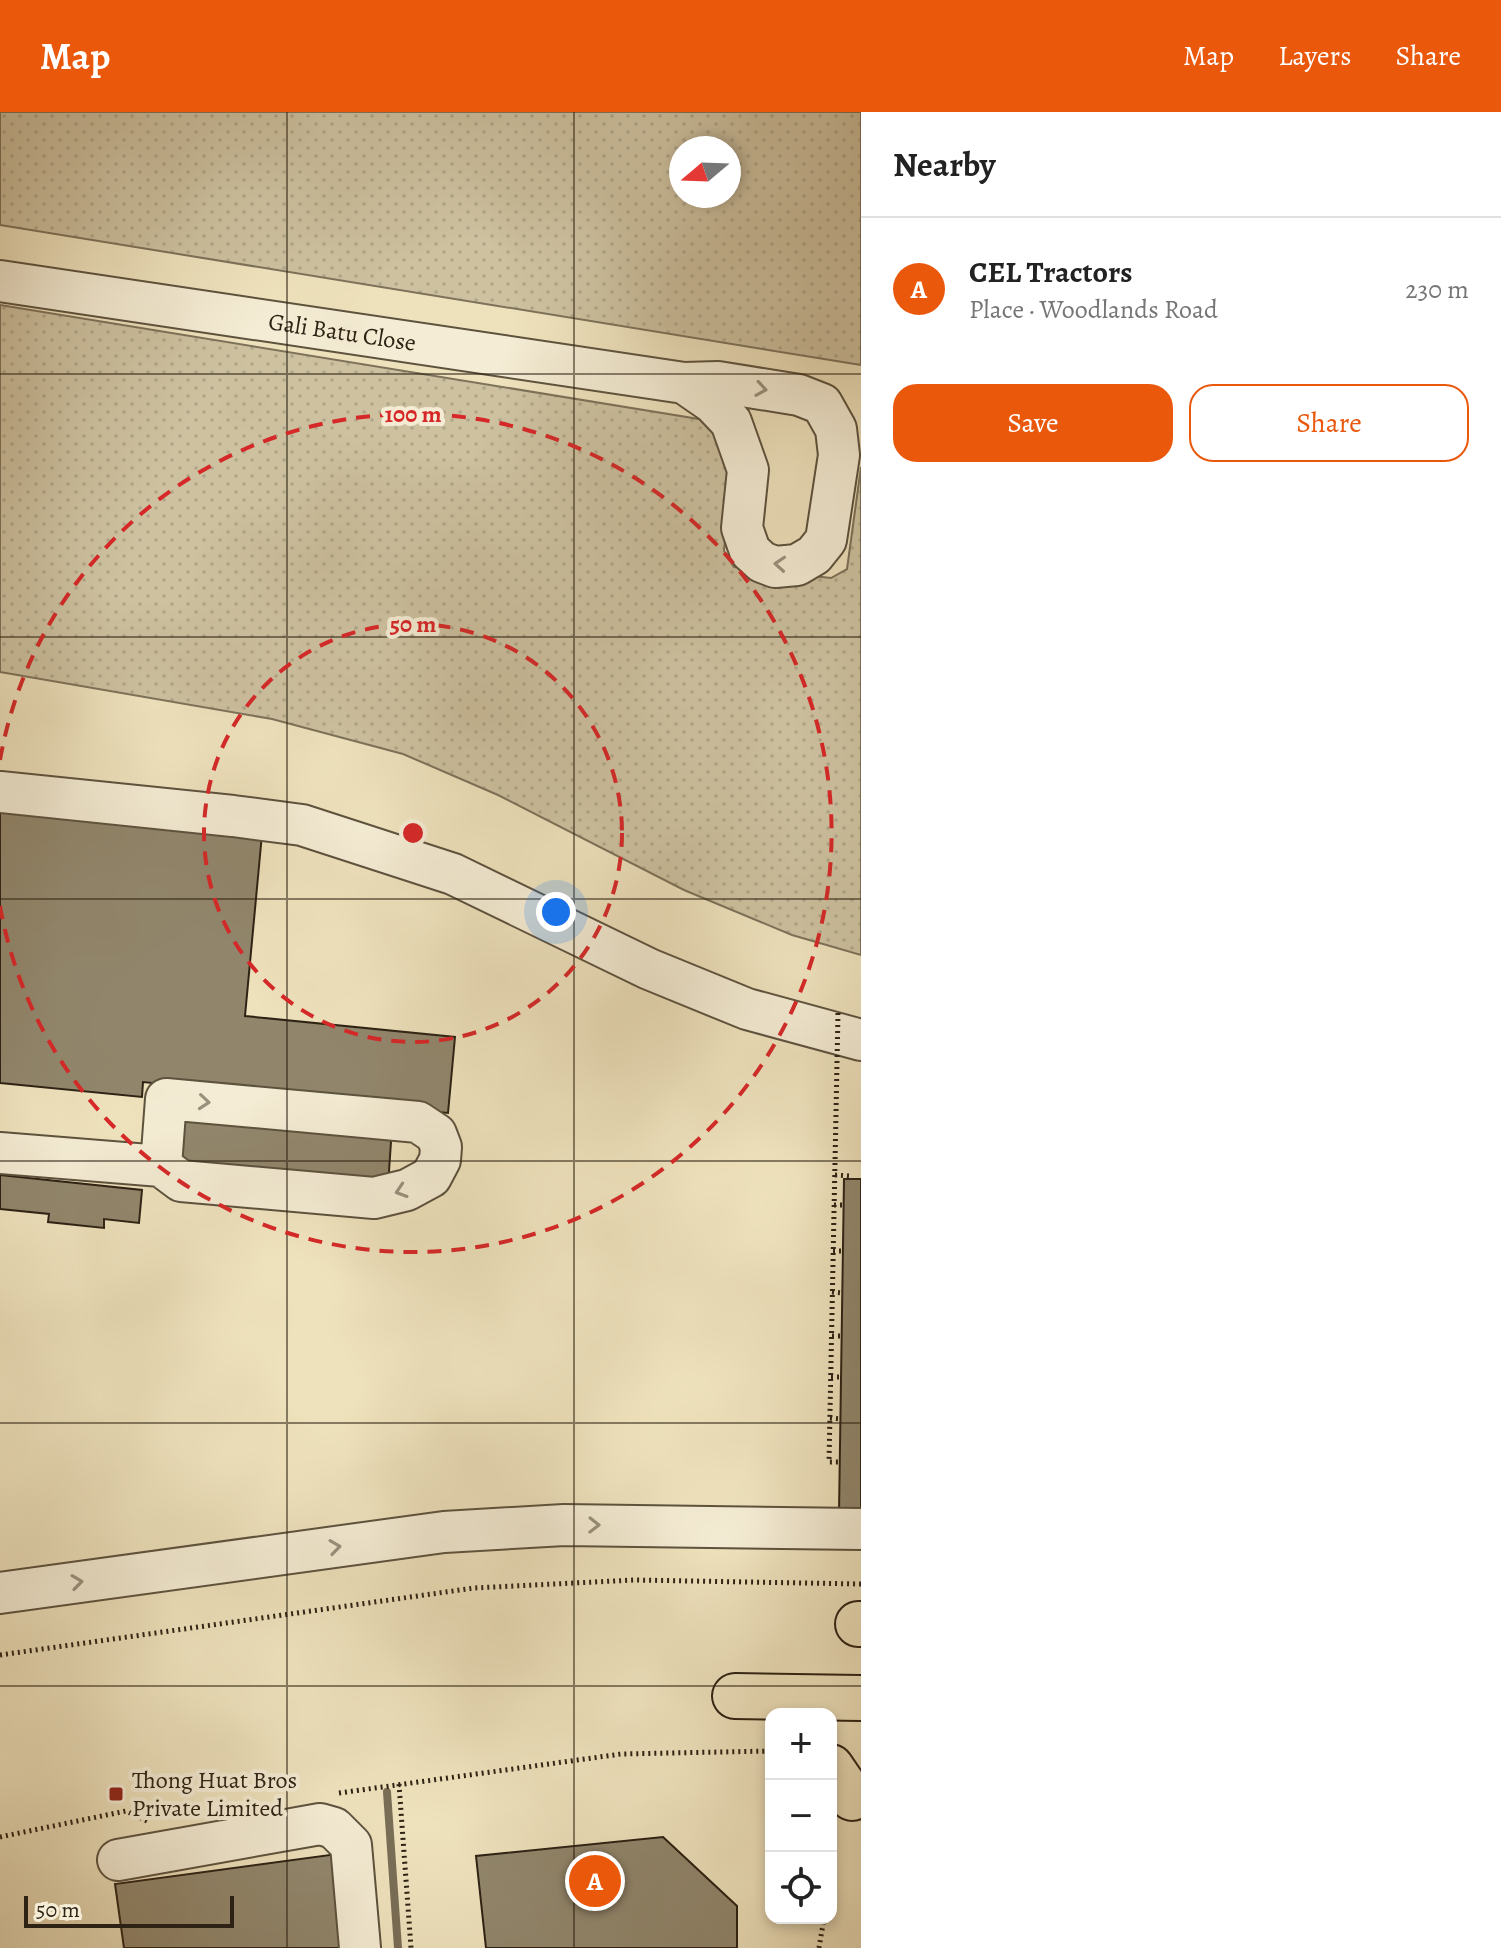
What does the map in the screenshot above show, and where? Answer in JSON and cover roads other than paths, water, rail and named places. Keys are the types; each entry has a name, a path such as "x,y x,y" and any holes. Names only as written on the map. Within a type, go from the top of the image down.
{"main road":[{"path":"765,1708 735,1696 861,1698"}],"lane":[{"name":"Gali Batu Close","path":"0,281 684,383 718,382 799,395 822,404 836,429 839,455 826,540 814,555 797,565 775,567 762,562 750,551 742,528 748,470 731,422 713,403 684,383"},
{"path":"0,792 302,825 453,874 649,969 747,1009 849,1027"},
{"path":"0,1153 161,1166 181,1181 374,1198 407,1190 431,1177 440,1160 441,1147 436,1134 418,1122 166,1099 161,1166"},
{"path":"0,1593 444,1532 564,1525 861,1529"},
{"path":"118,1860 320,1824 334,1828 351,1845 360,1948"}],"waterway":[{"path":"387,1792 398,1948"}],"place":[{"name":"Thong Huat Bros Private Limited","path":"116,1794"},
{"name":"CEL Tractors","path":"595,1881"}]}
